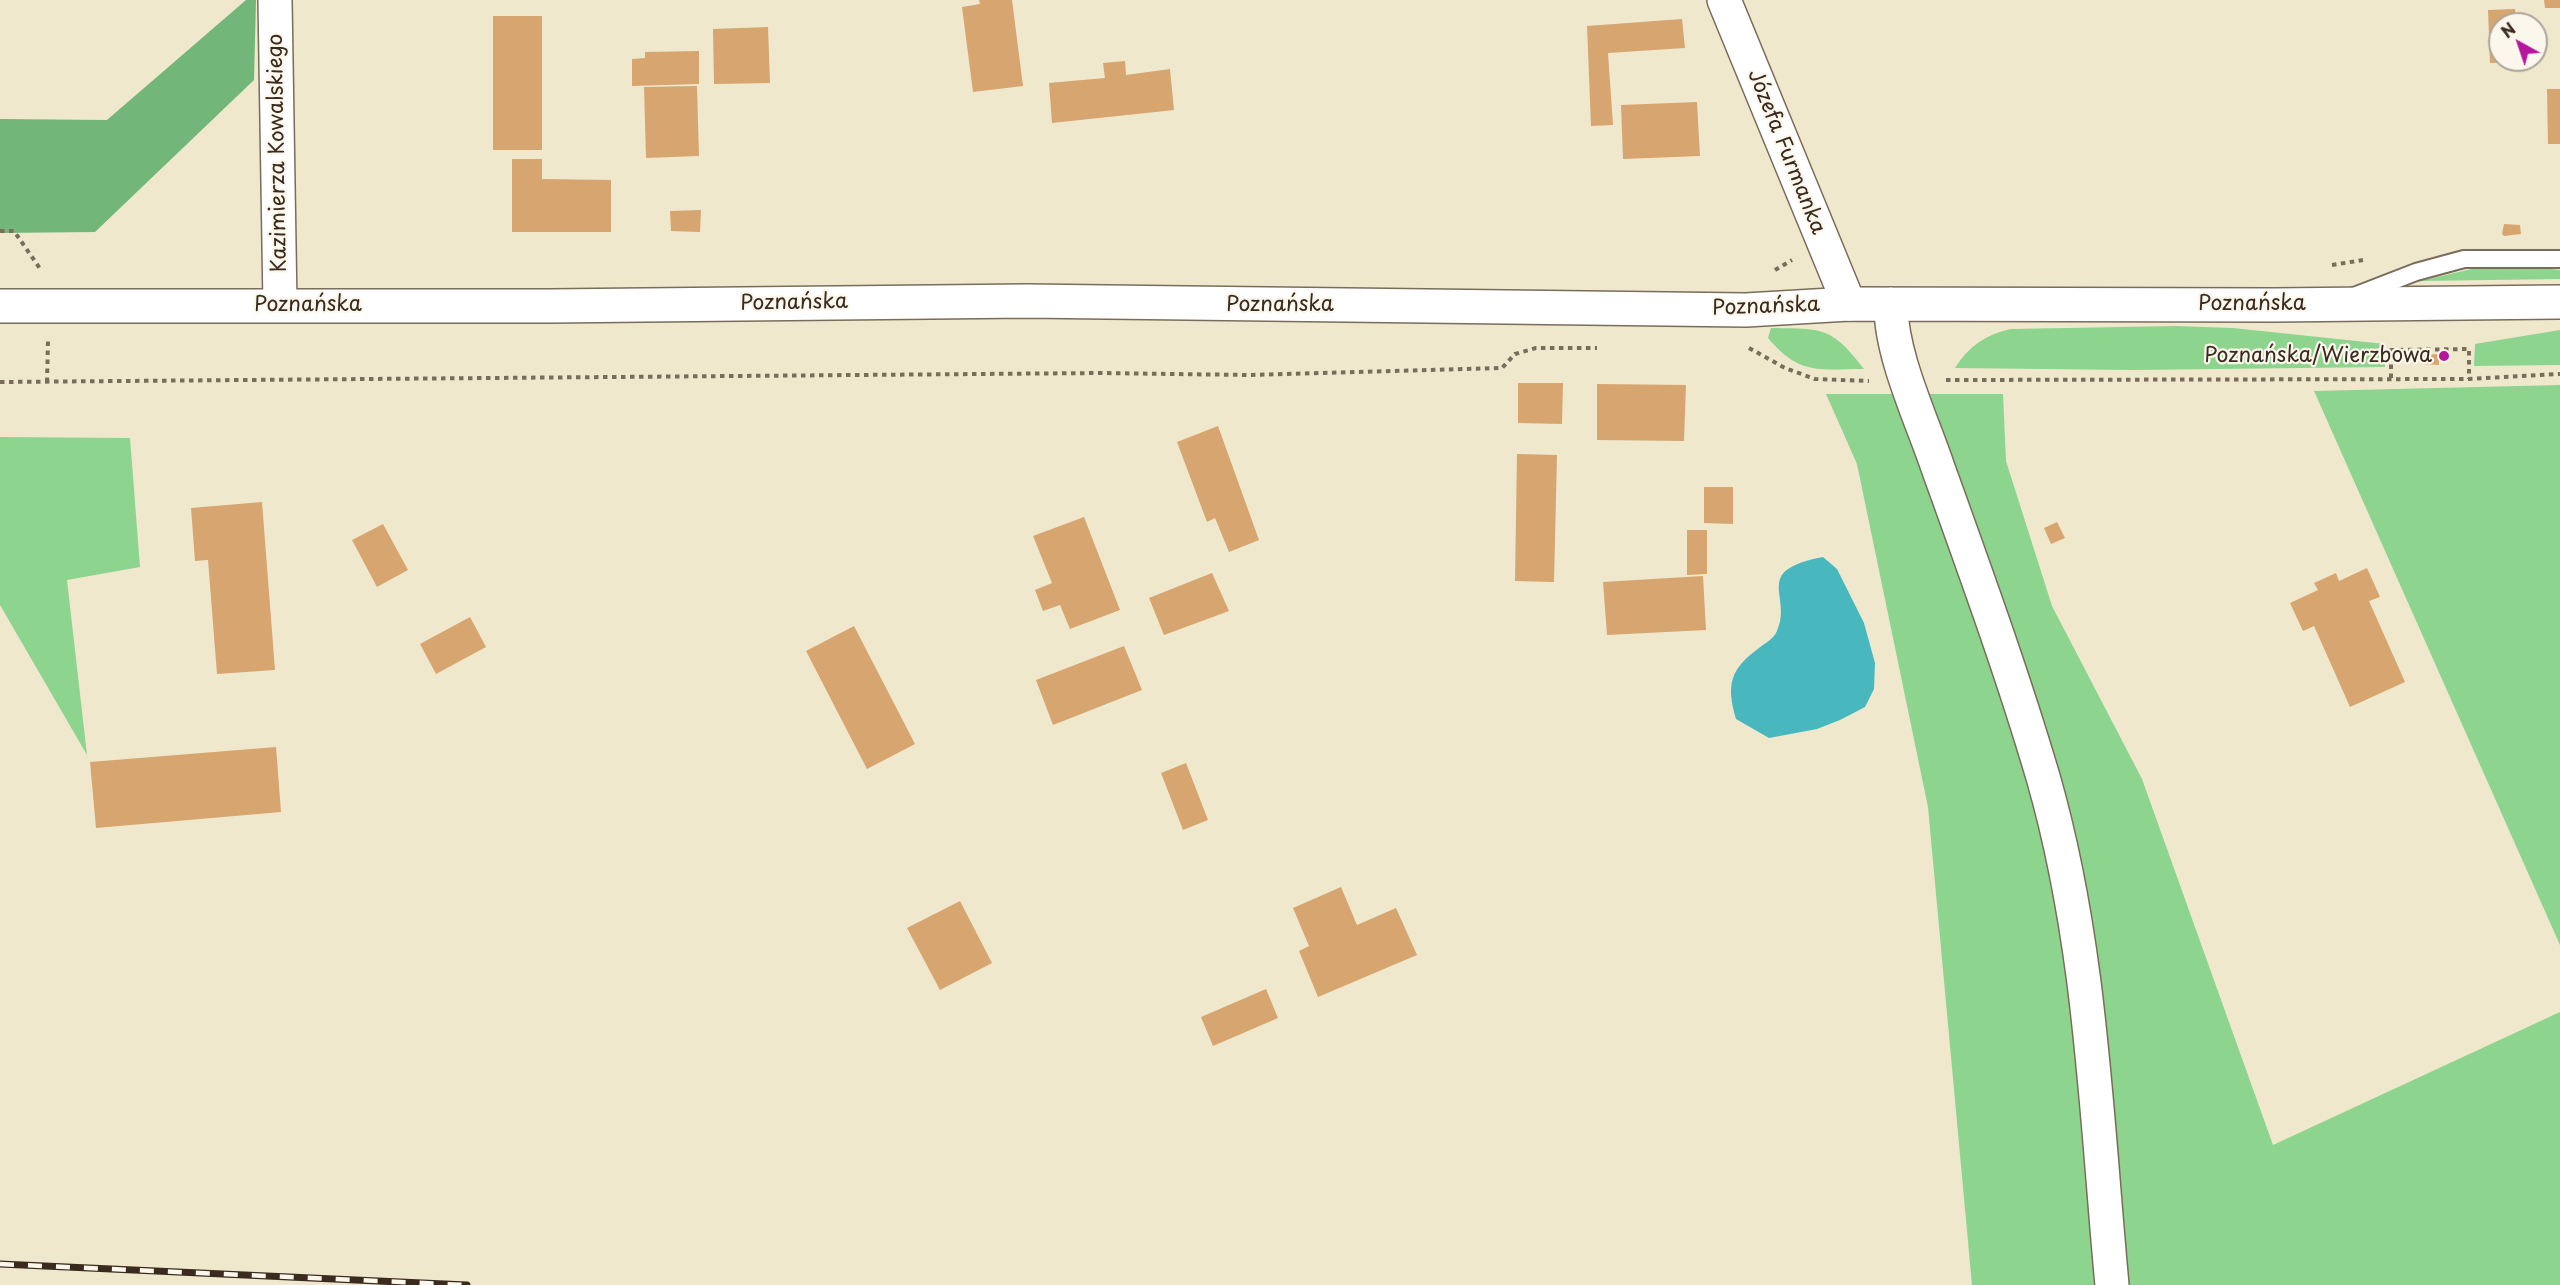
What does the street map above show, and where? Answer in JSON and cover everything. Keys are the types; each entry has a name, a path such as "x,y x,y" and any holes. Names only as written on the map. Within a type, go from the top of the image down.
{"main road":[{"name":"Kazimierza Kowalskiego","path":"275,0 280,305"},
{"name":"Józefa Furmanka","path":"1724,0 1849,304"},
{"name":"Poznańska","path":"0,306 529,306 1070,301 1746,310 1849,304 2560,302"},
{"path":"1891,304 1891,325 1907,379 2008,665 2044,779 2074,906 2094,1054 2112,1285"}],"lane":[{"path":"2332,304 2416,272 2456,261 2560,259"}],"path":[{"path":"1748,347 1785,368 1815,379 1866,381 1907,379 2469,379 2560,374"},
{"path":"0,382 1101,373 1247,375 1502,368 1515,354 1536,348 1607,348"},
{"path":"2391,378 2391,350 2469,349 2469,379"},
{"path":"1866,381 1870,392"}],"green space":[{"path":"246,0 256,0 254,80 95,232 0,233 0,119 107,120"},
{"path":"2527,266 2560,270 2560,279 2420,281 2476,268"},
{"path":"2175,326 2233,328 2385,344 2385,367 2133,370 1955,368 1978,342 2011,329"},
{"path":"1771,328 1815,330 1825,333 1843,345 1864,369 1822,369 1801,365 1779,350 1768,338"},
{"path":"2560,330 2560,365 2474,366 2475,344"},
{"path":"2560,385 2560,945 2314,391"},
{"path":"1826,394 2003,394 2006,461 2052,606 2142,779 2273,1145 2560,1012 2560,1285 1972,1285 1928,807 1857,464"},
{"path":"0,437 130,438 140,567 67,580 87,755 0,605"}],"water":[{"path":"1823,557 1837,569 1864,623 1875,663 1874,689 1865,707 1840,720 1817,729 1769,738 1736,719 1731,697 1733,679 1742,663 1776,633 1780,620 1781,578 1787,570 1801,563"}],"building":[{"path":"979,0 1012,0 1023,86 973,92 962,7 980,4"},
{"path":"2544,0 2560,0 2560,8 2545,8"},
{"path":"2515,9 2515,12 2488,12 2488,10"},
{"path":"493,16 542,16 542,150 493,150"},
{"path":"1682,19 1685,48 1608,53 1613,125 1591,126 1587,26"},
{"path":"768,27 770,83 714,84 713,29"},
{"path":"699,51 699,84 632,86 632,59 645,58 645,52"},
{"path":"1125,61 1126,75 1170,69 1174,110 1052,123 1049,83 1105,78 1103,63"},
{"path":"697,86 699,156 646,158 644,87"},
{"path":"2547,89 2560,89 2560,144 2548,144"},
{"path":"1697,102 1700,156 1623,159 1621,105"},
{"path":"512,159 542,159 542,179 611,180 611,232 512,232"},
{"path":"701,210 700,232 671,231 670,211"},
{"path":"2504,224 2520,225 2521,234 2504,236 2502,234"},
{"path":"2439,354 2439,365 2421,364 2422,355"},
{"path":"1518,383 1563,383 1562,424 1518,423"},
{"path":"1597,384 1686,385 1684,441 1597,440"},
{"path":"1218,426 1259,540 1229,552 1215,518 1207,522 1177,442"},
{"path":"1517,454 1557,455 1554,582 1515,581"},
{"path":"1704,487 1733,487 1733,524 1704,523"},
{"path":"262,502 275,670 217,674 208,560 195,561 191,508"},
{"path":"1084,517 1120,610 1070,629 1060,605 1043,611 1035,590 1052,583 1033,536"},
{"path":"2057,522 2065,538 2051,544 2044,528"},
{"path":"383,524 408,570 377,587 352,540"},
{"path":"1687,530 1707,530 1707,574 1687,575"},
{"path":"2367,568 2380,597 2369,601 2405,682 2350,707 2314,626 2303,631 2290,603 2318,590 2314,583 2336,573 2339,581"},
{"path":"1212,573 1229,611 1164,635 1149,598"},
{"path":"1703,576 1706,630 1607,635 1603,582"},
{"path":"470,617 486,647 436,674 420,644"},
{"path":"854,626 915,744 867,769 806,651"},
{"path":"1124,646 1142,690 1053,725 1036,680"},
{"path":"276,747 281,812 96,828 90,762"},
{"path":"1186,763 1208,820 1183,830 1161,773"},
{"path":"1341,887 1357,925 1396,908 1417,955 1318,997 1299,951 1309,946 1293,908"},
{"path":"960,901 992,963 940,990 907,928"},
{"path":"1266,989 1278,1018 1213,1046 1201,1017"}],"railway":[{"path":"0,1264 467,1285"}],"place":[{"name":"Poznańska/Wierzbowa","path":"2444,356"}]}
